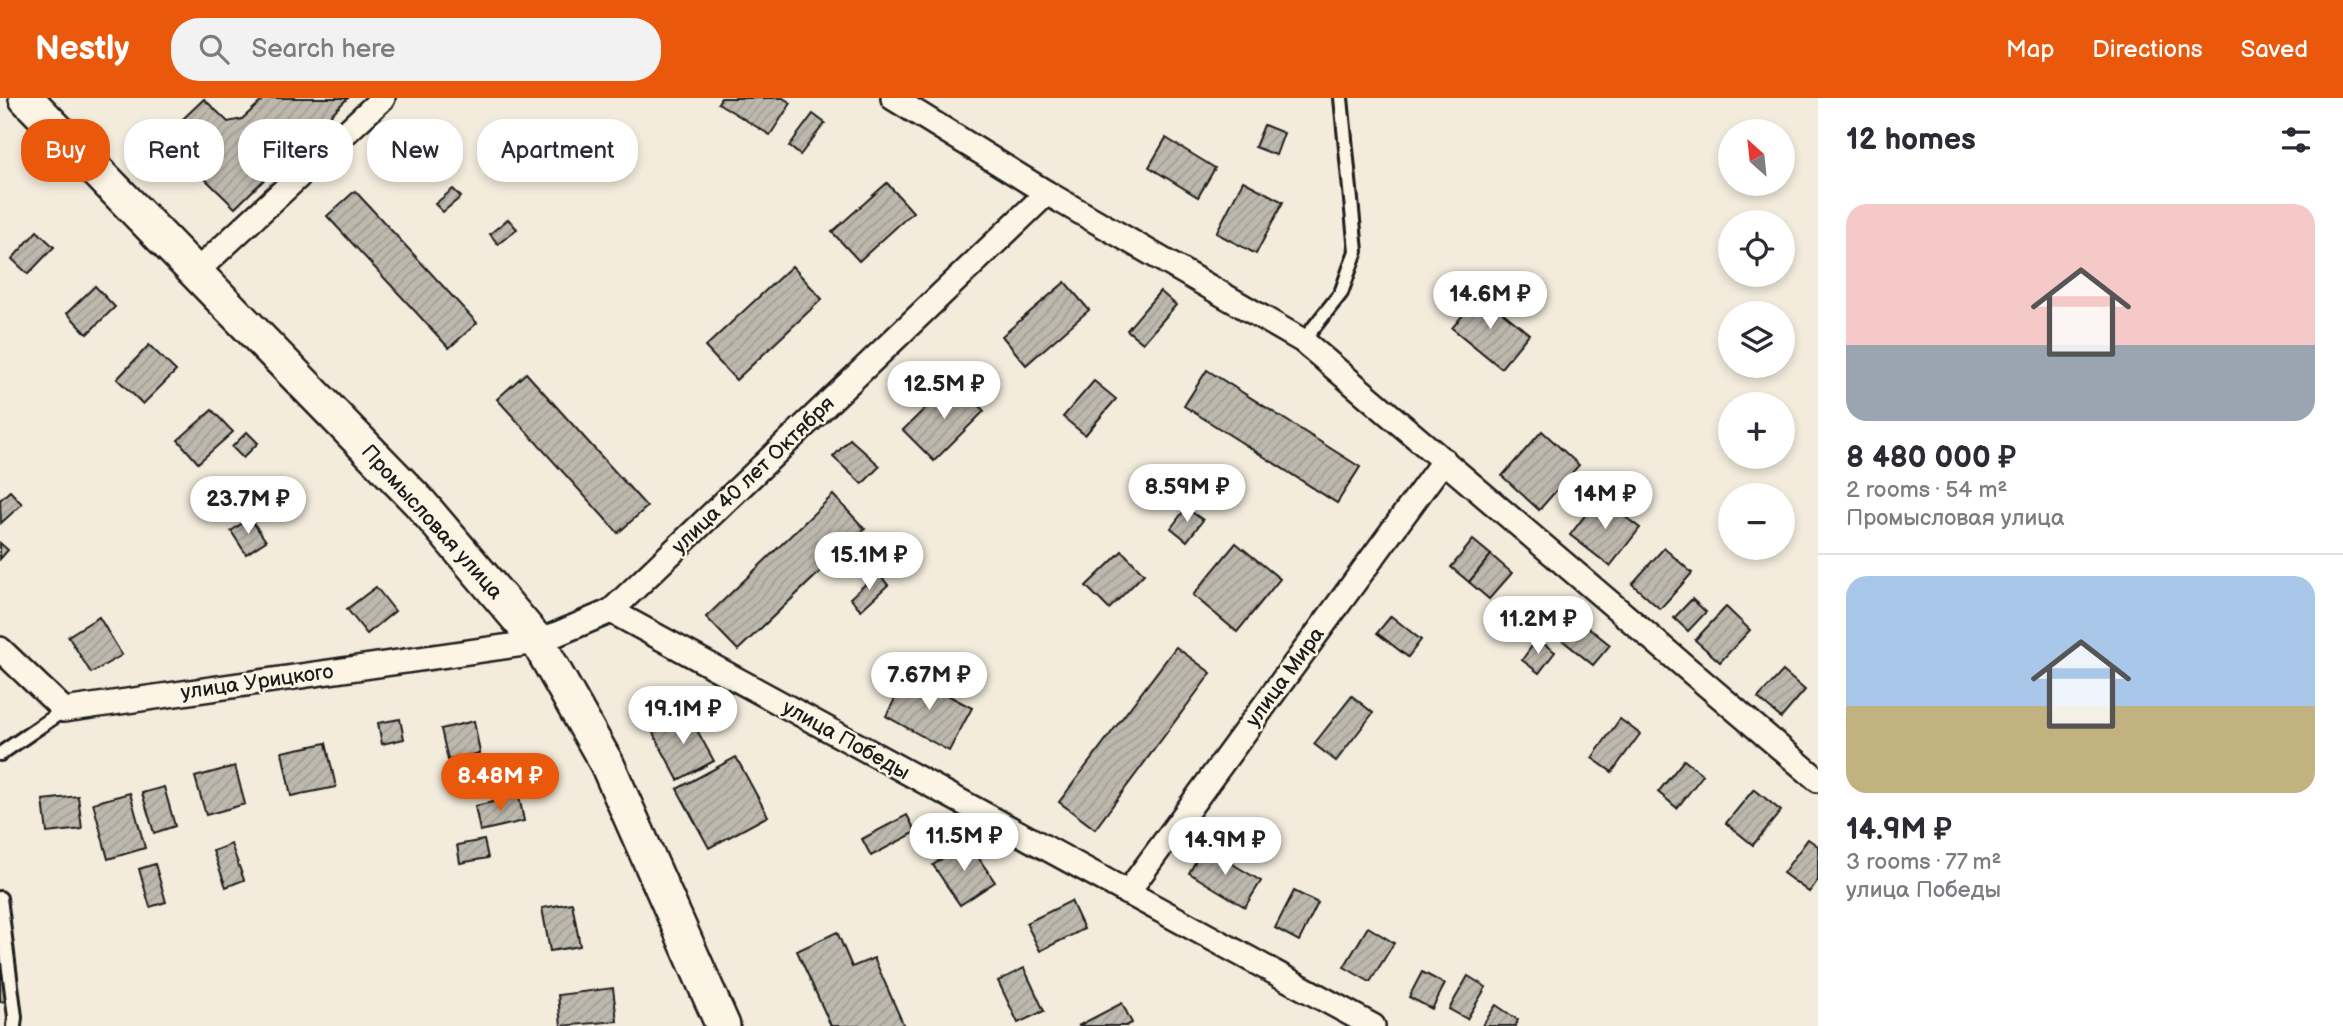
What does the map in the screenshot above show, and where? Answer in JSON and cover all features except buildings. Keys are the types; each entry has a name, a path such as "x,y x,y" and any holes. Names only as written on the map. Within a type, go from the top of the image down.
{"main road":[{"name":"Промысловая улица","path":"26,98 420,503 538,642 607,764 723,1026"}],"street":[{"path":"197,271 383,98"},
{"path":"893,98 1047,193 1303,341 1818,780"},
{"name":"улица 40 лет Октября","path":"611,611 1047,193"},
{"name":"улица Мира","path":"1127,893 1444,460"},
{"path":"538,642 611,611"},
{"name":"улица Победы","path":"611,611 1373,1026"},
{"name":"улица Урицкого","path":"64,710 538,642"},
{"path":"0,649 64,710"}],"lane":[{"path":"1303,341 1341,293 1356,251 1341,98"},
{"path":"0,754 64,710"},
{"path":"0,898 16,1017 14,1026"}]}
